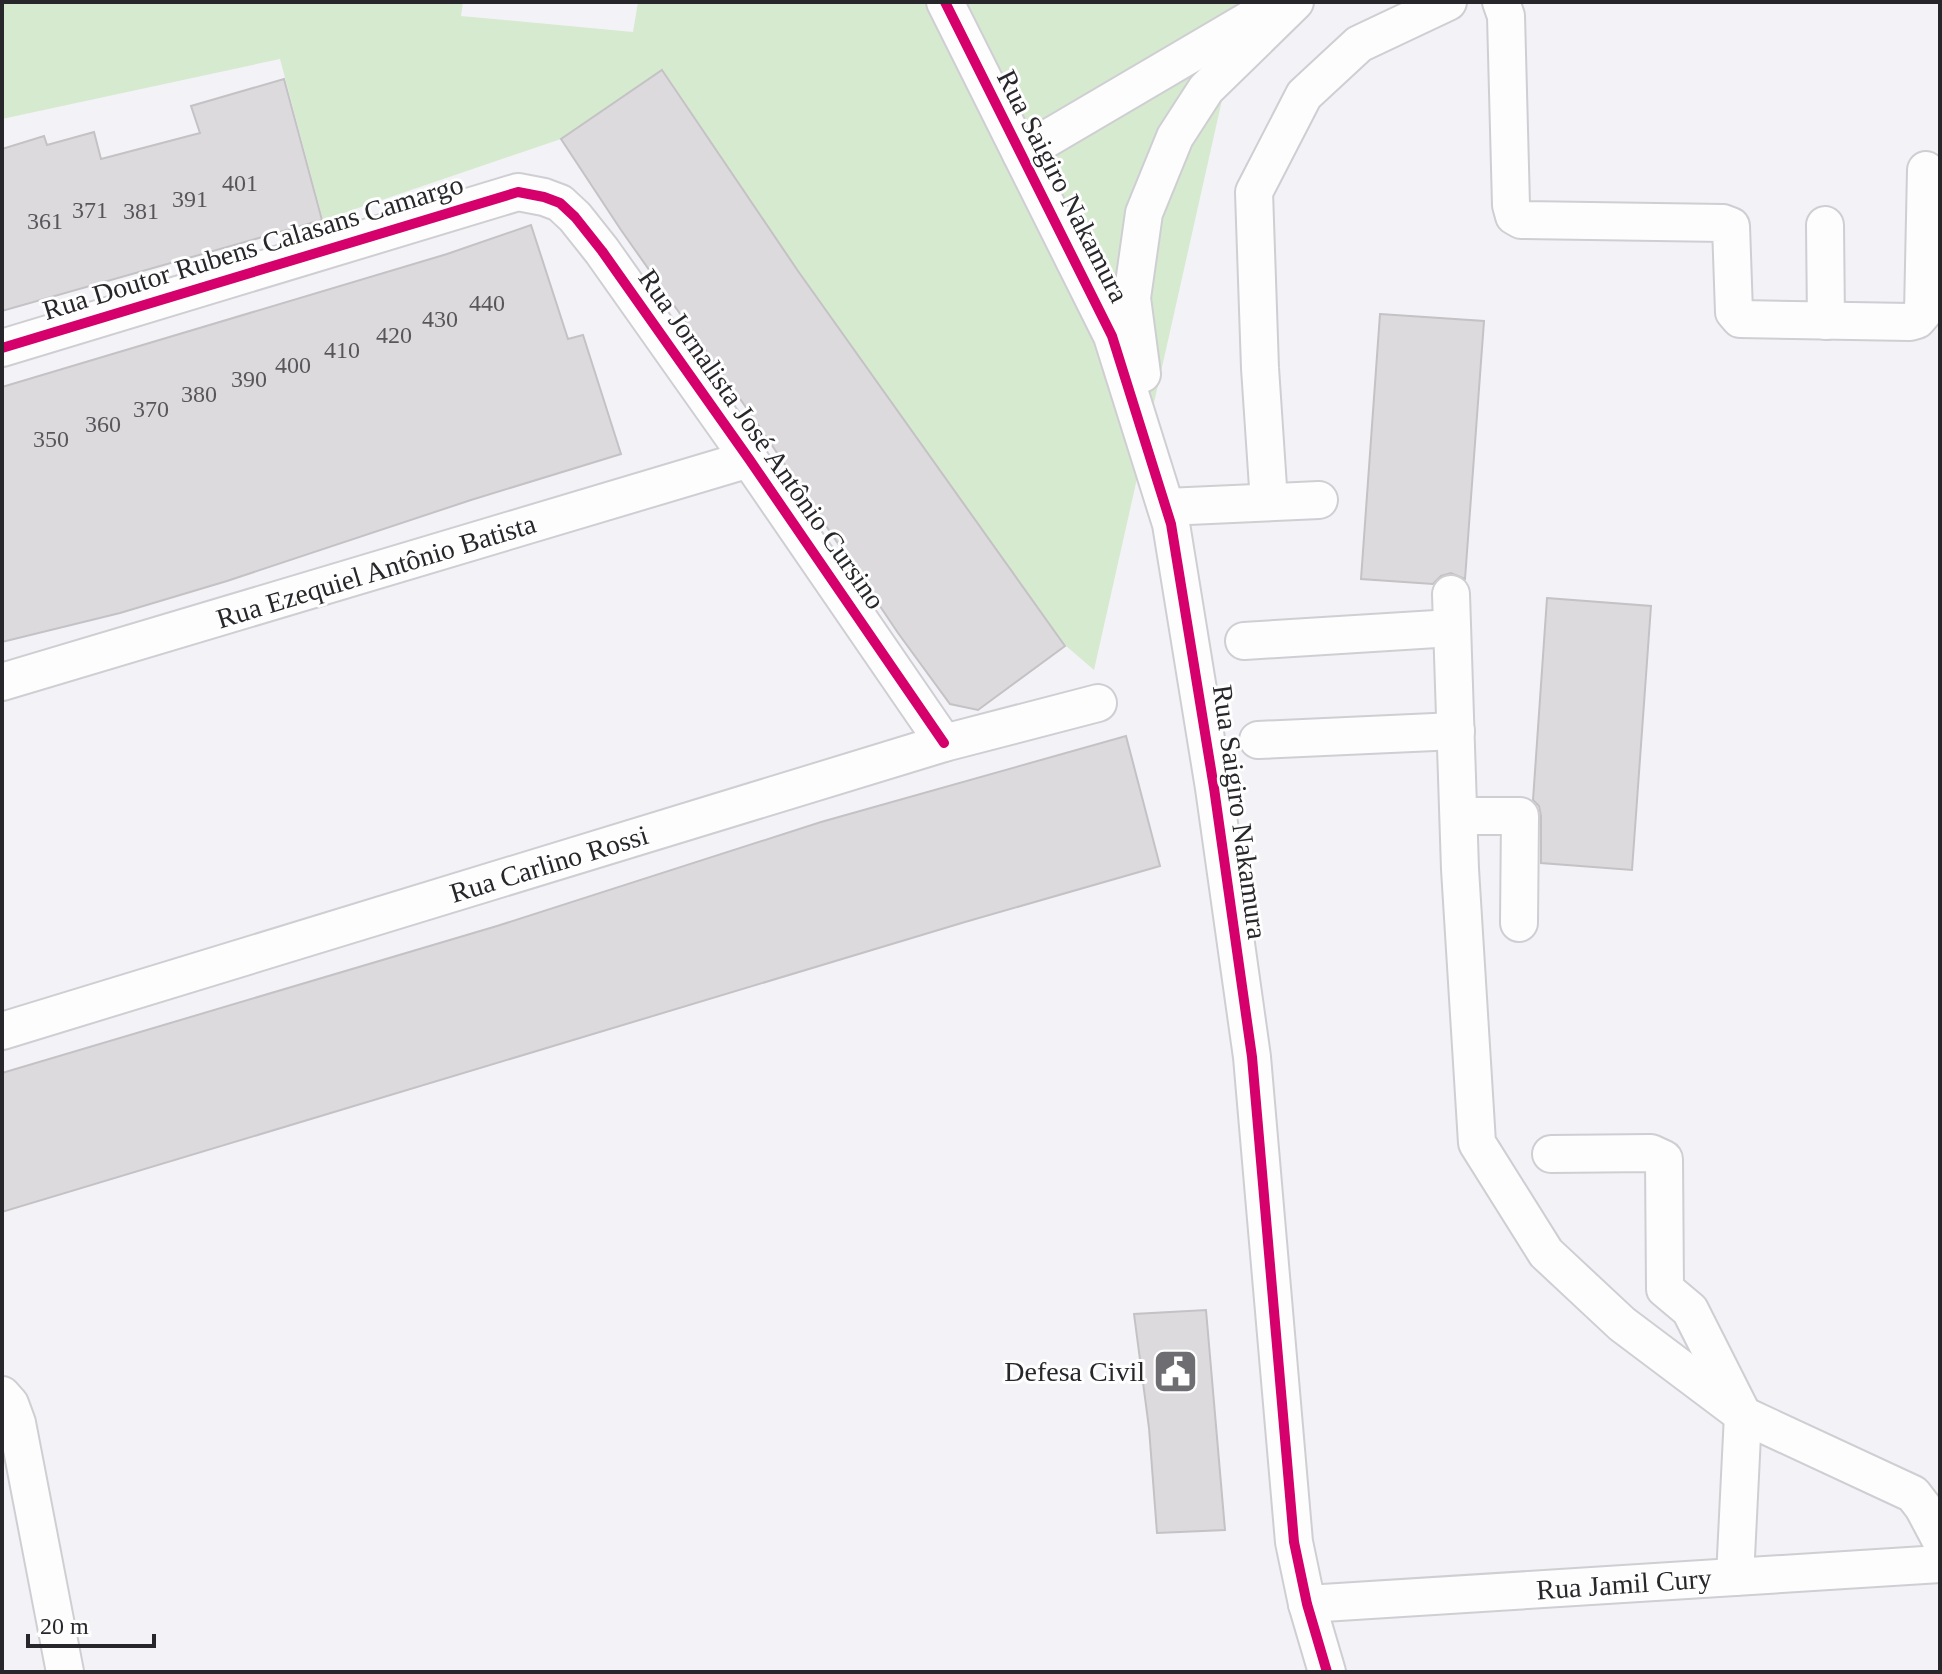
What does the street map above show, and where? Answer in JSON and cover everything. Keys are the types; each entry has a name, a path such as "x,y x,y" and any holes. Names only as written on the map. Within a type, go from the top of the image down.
{"street":[{"name":"Rua Saigiro Nakamura","path":"945,2 1112,336 1171,524 1212,773 1252,1057 1294,1542 1307,1604 1327,1672"},
{"path":"1021,154 1279,2"},
{"path":"1153,461 1132,298 1144,213 1175,137 1206,89 1295,2"},
{"path":"1269,502 1260,368 1254,192 1304,95 1359,44 1448,2"},
{"path":"1501,2 1506,16 1511,205 1514,216 1521,220 1723,223 1731,226 1734,312 1740,319 1917,320 1923,313 1926,170"},
{"name":"Rua Doutor Rubens Calasans Camargo","path":"2,348 518,192"},
{"name":"Rua Jornalista José Antônio Cursino","path":"518,192 560,203 575,217 749,459 944,743"},
{"path":"1825,225 1826,321"},
{"name":"Rua Ezequiel Antônio Batista","path":"2,682 749,459"},
{"path":"1166,507 1319,500"},
{"path":"1244,641 1451,611 1477,1143 1546,1253 1622,1324 1743,1415 1913,1494 1940,1539"},
{"name":"Rua Carlino Rossi","path":"2,1031 944,743 1098,703"},
{"path":"1258,740 1456,731"},
{"path":"1459,816 1520,816 1519,923"},
{"path":"1551,1154 1651,1153 1664,1159 1665,1289 1690,1310 1743,1415 1735,1577"},
{"path":"2,1395 10,1404 17,1423 65,1672"},
{"name":"Rua Jamil Cury","path":"1307,1604 1940,1564"}],"green space":[{"path":"2,2 463,2 461,16 633,32 638,2 1244,2 1094,670 1065,645 1003,559 798,271 663,70 561,139 323,220 280,59 2,119"}],"building":[{"path":"662,70 798,271 1065,646 978,710 950,704 898,633 561,139"},
{"path":"284,79 322,220 2,311 2,149 44,136 47,145 94,132 101,159 200,133 191,106"},
{"path":"531,225 568,339 583,335 621,454 227,581 120,613 2,642 2,387 447,254"},
{"path":"1380,314 1484,321 1465,579 1451,573 1441,576 1433,584 1361,579"},
{"path":"1547,598 1651,606 1632,870 1541,863 1541,816 1539,806 1533,800"},
{"path":"1126,736 1160,866 2,1212 2,1073 497,926 821,822"},
{"name":"Defesa Civil","path":"1206,1310 1225,1530 1157,1533 1149,1428 1134,1314"}],"cycle path":[{"path":"945,2 1112,336 1171,524 1214,788 1252,1057 1294,1542 1307,1604 1327,1672"},
{"path":"2,348 518,192 560,203 602,251 944,743"}],"place":[{"name":"Defesa Civil","path":"1176,1371"}]}
